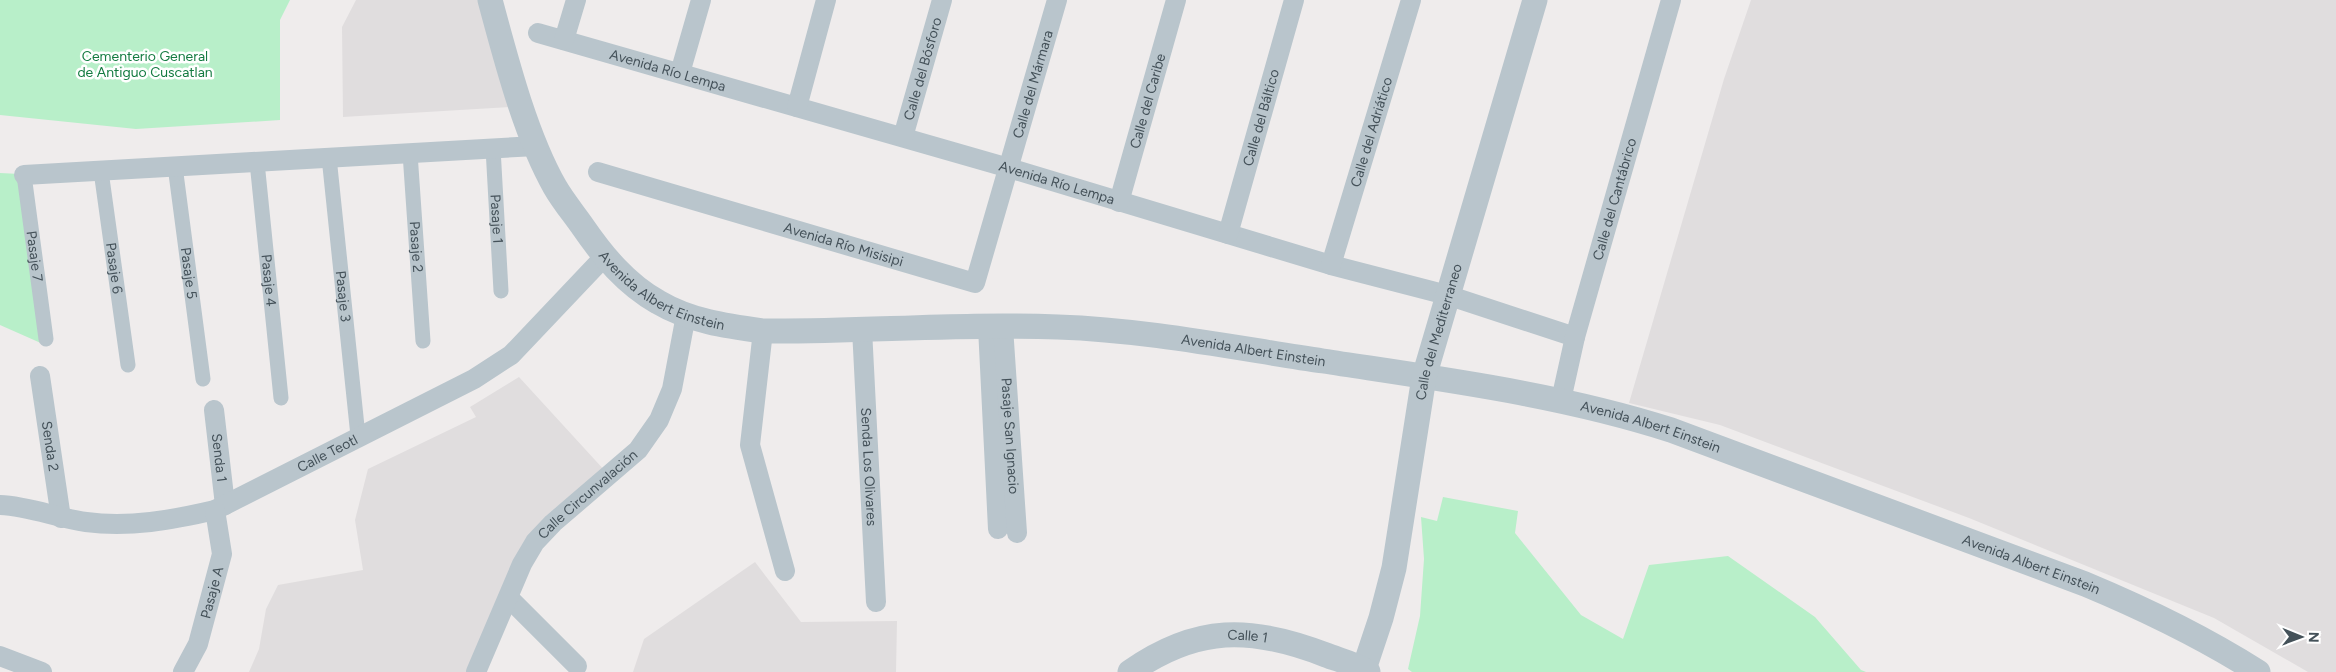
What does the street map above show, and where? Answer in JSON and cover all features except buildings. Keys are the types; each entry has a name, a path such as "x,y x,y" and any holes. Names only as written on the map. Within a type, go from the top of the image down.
{"street":[{"name":"Avenida Albert Einstein","path":"490,0 536,146 555,187 604,257 639,289 658,302 686,315 719,325 763,331 862,330 996,333 1058,327 1141,334 1561,400 1626,415 1671,430 2085,584 2183,629 2258,672"},
{"path":"564,40 576,0"},
{"path":"680,73 701,0"},
{"path":"797,107 826,0"},
{"name":"Calle del Bósforo","path":"903,137 942,0"},
{"name":"Calle del Mármara","path":"1009,168 1057,0"},
{"name":"Calle del Caribe","path":"1119,202 1176,0"},
{"name":"Calle del Báltico","path":"1228,234 1294,0"},
{"name":"Calle del Adriático","path":"1331,265 1411,0"},
{"name":"Calle del Mediterraneo","path":"1366,670 1394,568 1424,377 1446,295 1535,0"},
{"name":"Calle del Cantábrico","path":"1561,400 1575,338 1671,0"},
{"name":"Avenida Río Lempa","path":"538,33 1009,168 1331,265 1446,295 1575,338"},
{"path":"24,175 536,146"},
{"name":"Pasaje 1","path":"493,148 501,291"},
{"name":"Pasaje 2","path":"410,153 423,341"},
{"name":"Pasaje 3","path":"329,158 358,436"},
{"name":"Pasaje 4","path":"257,162 281,398"},
{"name":"Pasaje 5","path":"175,166 203,380"},
{"name":"Avenida Río Misisipi","path":"598,172 975,284 1009,168"},
{"name":"Pasaje 6","path":"101,171 128,365"},
{"name":"Pasaje 7","path":"24,175 46,339"},
{"name":"Calle Teotl","path":"0,505 61,518 123,525 185,517 220,508 358,436 474,379 511,355 604,257"},
{"name":"Calle Circunvalación","path":"476,672 522,564 542,533 638,450 660,420 672,389 686,315"},
{"name":"Senda Los Olivares","path":"862,330 876,602"},
{"path":"763,331 750,445 785,571"},
{"path":"996,333 1008,531"},
{"name":"Senda 2","path":"40,376 61,518"},
{"name":"Senda 1","path":"214,410 220,508"},
{"name":"Pasaje A","path":"183,672 198,644 222,554 220,508"},
{"path":"509,598 577,666"},
{"name":"Calle 1","path":"1130,672 1159,653 1176,646 1209,637 1244,634 1279,639 1366,670"},
{"path":"0,656 42,672"}],"shaded area":[{"path":"356,0 482,0 510,107 343,117 342,27"},
{"path":"1751,0 2336,0 2336,672 2308,672 2214,618 1969,518 1720,425 1629,403 1724,79"},
{"path":"519,377 606,472 555,508 470,672 249,672 259,649 266,609 278,585 363,570 355,520 368,469 476,417 470,407"},
{"path":"755,562 801,622 897,621 896,672 633,672 644,639"}],"green space":[{"name":"Cementerio General de Antiguo Cuscatlan","path":"0,0 290,0 280,20 280,120 136,129 0,115"},
{"path":"0,173 20,174 43,344 0,325"},
{"path":"1443,497 1518,511 1515,533 1581,615 1623,639 1649,565 1728,556 1815,617 1861,670 1866,672 1412,672 1408,669 1420,616 1424,559 1421,517 1437,521"}]}
